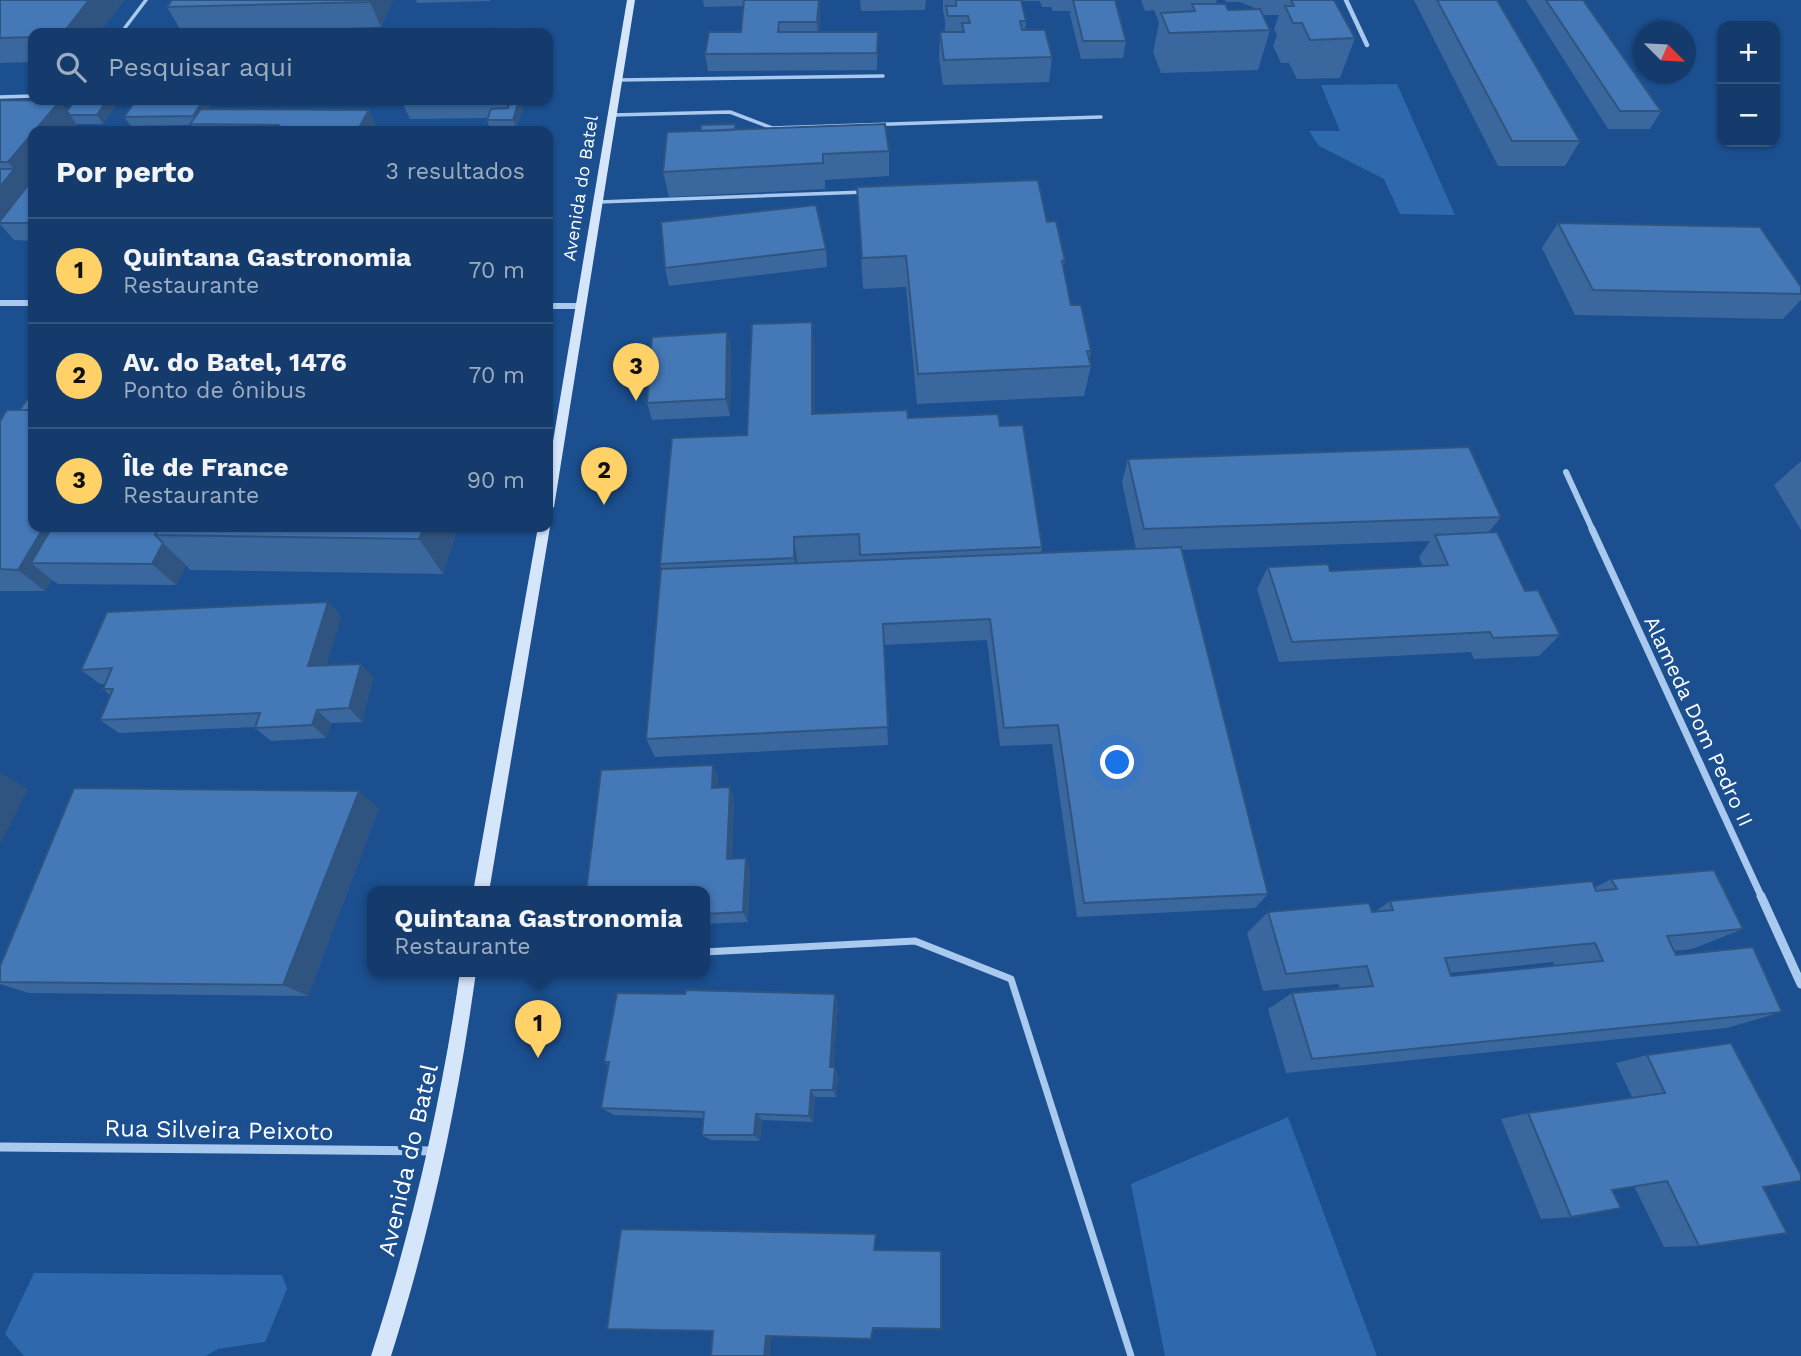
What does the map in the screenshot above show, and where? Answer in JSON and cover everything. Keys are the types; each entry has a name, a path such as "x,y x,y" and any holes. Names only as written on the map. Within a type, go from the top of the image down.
{"main road":[{"name":"Avenida do Batel","path":"553,477 631,0"},
{"path":"482,886 543,532"},
{"name":"Avenida do Batel","path":"382,1356 437,1151 457,1057 467,977"}],"street":[{"path":"1346,0 1367,45"},
{"path":"0,303 28,303"},
{"path":"553,306 582,306"},
{"name":"Alameda Dom Pedro II","path":"1566,472 1801,984"},
{"name":"Rua Silveira Peixoto","path":"0,1147 437,1151"}],"lane":[{"path":"125,28 146,0"},
{"path":"619,80 883,76"},
{"path":"0,97 28,96"},
{"path":"613,115 730,113 772,128 1101,117"},
{"path":"598,202 868,192"},
{"path":"710,952 915,941 1011,979 1131,1356"}],"shaded area":[{"path":"1397,84 1455,215 1400,214 1384,179 1319,146 1309,131 1340,131 1321,85"},
{"path":"1288,1117 1377,1356 1165,1356 1131,1184"},
{"path":"34,1273 282,1275 287,1289 265,1342 218,1349 206,1356 24,1356 5,1334"}],"building":[{"path":"0,0 89,0 67,28 28,28 28,37 0,38"},
{"path":"172,0 371,0 167,7"},
{"path":"744,0 819,0 817,22 779,22 778,32 878,32 877,53 705,54 709,32 741,32"},
{"path":"956,0 1021,0 1026,21 1020,21 1022,30 1045,30 1052,57 944,60 940,32 964,32 962,23 970,23 968,16 948,16 946,6 956,6"},
{"path":"1073,0 1115,0 1126,41 1083,41"},
{"path":"1291,0 1334,0 1355,38 1310,40 1302,23 1293,23 1285,6 1294,6"},
{"path":"1437,0 1497,0 1580,141 1512,141"},
{"path":"1546,0 1583,0 1633,71 1633,84 1642,84 1661,111 1620,111"},
{"path":"1192,4 1225,4 1228,10 1260,9 1270,30 1169,33 1161,13 1195,11"},
{"path":"0,100 28,100 28,105 57,105 39,126 28,126 28,139 8,162 0,162"},
{"path":"71,105 104,105 97,115 70,115 67,111"},
{"path":"132,105 200,105 193,116 124,117"},
{"path":"509,105 518,105 513,120 487,120 491,109 508,108"},
{"path":"201,109 369,110 360,126 190,124"},
{"path":"735,124 735,130 701,131 701,125"},
{"path":"885,124 889,151 823,154 823,163 663,172 667,132"},
{"path":"0,169 14,169 0,187"},
{"path":"1038,180 1047,222 1056,221 1071,305 1081,305 1091,351 1087,351 1091,366 918,374 906,256 862,258 857,187"},
{"path":"28,185 28,223 0,221"},
{"path":"816,205 826,249 665,268 661,222"},
{"path":"1558,223 1760,227 1801,287 1801,294 1593,290"},
{"path":"812,322 812,414 907,410 908,418 998,414 1000,426 1023,425 1042,547 860,555 859,534 794,537 794,558 660,564 672,438 747,435 752,324"},
{"path":"727,332 726,399 647,403 652,337"},
{"path":"28,398 28,410 20,410"},
{"path":"7,410 28,410 28,532 41,532 18,570 0,569 0,421"},
{"path":"1469,447 1501,517 1144,529 1128,459"},
{"path":"49,532 156,532 155,535 163,543 152,564 31,563"},
{"path":"156,532 422,532 419,539 155,535"},
{"path":"1497,532 1525,591 1538,590 1560,635 1493,638 1490,632 1292,642 1268,567 1328,564 1330,571 1448,565 1435,535"},
{"path":"1181,547 1268,894 1084,903 1058,725 1004,728 990,619 883,624 888,727 646,739 661,569"},
{"path":"328,602 308,666 361,664 349,708 317,710 312,725 255,728 260,713 100,720 113,689 103,689 112,668 81,670 107,612"},
{"path":"713,765 712,788 730,787 727,859 746,858 743,912 710,914 710,886 587,886 601,770"},
{"path":"74,788 359,791 283,985 0,982 0,966"},
{"path":"1714,870 1743,929 1667,936 1676,955 1753,947 1782,1012 1312,1059 1292,993 1373,986 1367,966 1286,974 1268,912 1369,903 1372,912 1393,910 1390,901 1592,881 1596,891 1617,889 1611,879","holes":["1595,943 1603,961 1451,976 1445,958"]},
{"path":"686,990 835,994 830,1067 835,1067 833,1090 811,1090 809,1116 756,1114 754,1135 702,1135 704,1112 601,1108 609,1062 604,1062 617,993 685,994"},
{"path":"1731,1043 1801,1175 1801,1181 1763,1187 1787,1233 1699,1246 1667,1181 1612,1190 1621,1208 1571,1217 1528,1113 1665,1093 1647,1055"},
{"path":"621,1229 876,1234 874,1250 941,1251 941,1329 873,1328 871,1339 766,1336 764,1356 711,1356 713,1331 607,1329"}],"place":[{"name":"Île de France","path":"636,401"},
{"name":"Av. do Batel, 1476","path":"604,505"},
{"name":"Quintana Gastronomia","path":"538,1058"}]}
